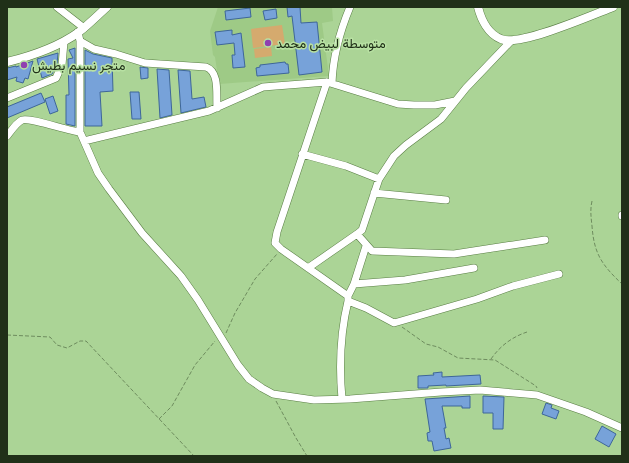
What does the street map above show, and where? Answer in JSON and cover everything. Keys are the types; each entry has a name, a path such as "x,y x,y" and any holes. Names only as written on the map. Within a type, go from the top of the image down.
{"main road":[{"path":"7,62 22,58 81,34 107,7"},
{"path":"478,7 485,25 491,33 501,39 511,41 550,32 613,7"}],"street":[{"path":"57,7 94,49 146,63 206,67 211,69 214,73 216,82 217,108"},
{"path":"350,7 337,43 329,82 302,154 277,232 275,243 348,299 394,323 477,300 513,286 560,274"},
{"path":"81,34 80,132 98,172 142,233 181,276 222,337 238,365 249,379 273,394 314,400 480,390 537,395 586,412 622,428"},
{"path":"308,268 362,230 379,178 394,156 441,119 455,101 511,41"},
{"path":"7,98 56,78 62,65 64,42"},
{"path":"84,141 217,108 263,86 329,82 398,104 435,105 455,101"},
{"path":"7,136 18,123 26,119 70,131 80,132"},
{"path":"302,154 346,166 379,178"},
{"path":"374,193 446,200"},
{"path":"357,234 372,251 454,254 544,240"},
{"path":"342,399 340,375 342,325 348,299 366,246"},
{"path":"354,284 405,280 474,268"}],"path":[{"path":"592,201 590,210 593,238 597,254 608,270 622,284"},
{"path":"159,419 172,406 195,365 222,337 255,279 281,249"},
{"path":"394,323 426,344 438,347 458,358 495,360 536,386 542,397"},
{"path":"491,360 497,349 516,336 527,332"},
{"path":"7,335 50,337 57,345 68,348 80,341 86,341 194,456"},
{"path":"273,394 307,456"}],"shaded area":[{"name":"متوسطة لبيض محمد","path":"218,7 332,7 333,21 322,23 329,76 219,84 210,31"},
{"path":"282,25 285,44 253,48 251,29"},
{"path":"271,47 272,56 255,58 254,49"}],"building":[{"path":"287,7 300,7 301,23 317,22 322,72 299,75 292,16 288,17"},
{"path":"250,8 251,17 226,20 225,11"},
{"path":"276,9 277,18 265,20 263,11"},
{"path":"232,30 232,35 241,33 245,67 233,68 232,55 235,55 234,43 217,45 215,32"},
{"path":"75,48 75,126 66,124 66,95 69,95 68,59 73,58 69,50"},
{"path":"85,50 93,54 112,58 113,91 100,92 102,126 85,126"},
{"path":"58,53 57,64 52,74 42,78 37,59"},
{"path":"33,61 28,79 25,78 23,83 16,81 17,77 7,80 7,68 16,67"},
{"path":"285,62 288,64 289,73 257,76 256,68 260,67 260,65"},
{"path":"140,67 148,68 148,78 141,79"},
{"path":"157,69 169,70 172,115 160,118"},
{"path":"178,70 190,71 192,99 204,97 206,107 181,113"},
{"path":"130,92 139,92 141,119 132,119"},
{"path":"41,93 45,102 7,118 7,107"},
{"path":"53,96 58,111 50,114 45,99"},
{"path":"442,372 442,377 480,375 481,384 428,386 428,388 418,388 418,376 434,375 433,373"},
{"path":"470,396 470,408 462,408 462,406 442,406 446,428 444,428 446,439 449,438 451,448 434,451 432,441 428,441 427,433 430,432 425,399"},
{"path":"483,396 504,397 503,429 493,429 493,413 483,413"},
{"path":"546,403 552,405 551,408 559,411 556,419 542,414"},
{"path":"602,426 616,434 609,447 595,439"}],"place":[{"name":"متوسطة لبيض محمد","path":"268,43"},
{"name":"متجر نسيم بطيش","path":"24,65"}]}
